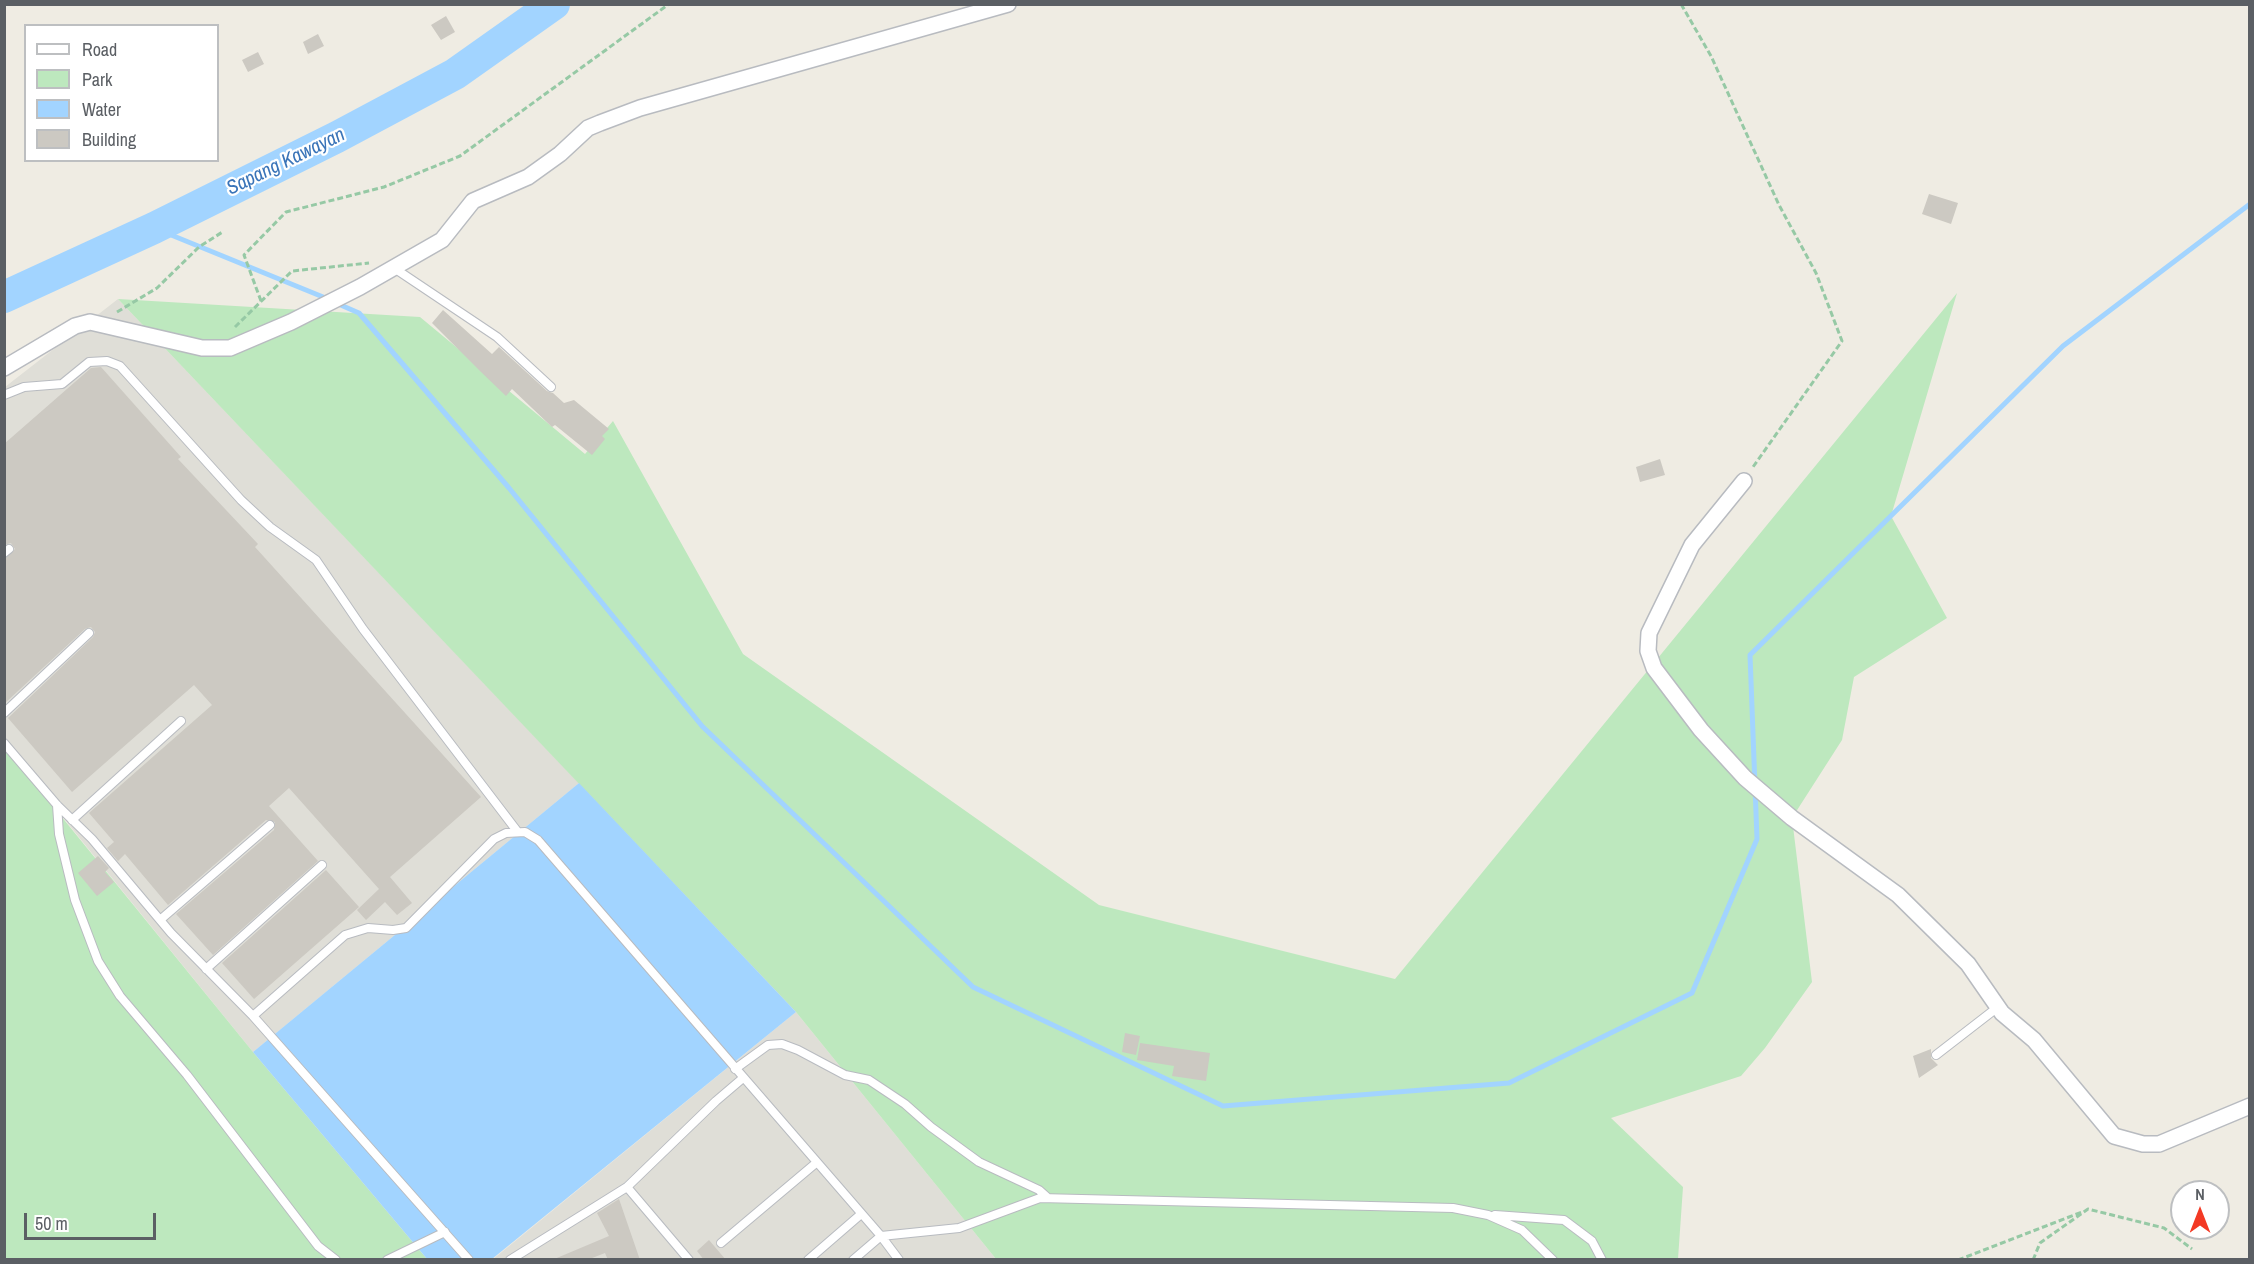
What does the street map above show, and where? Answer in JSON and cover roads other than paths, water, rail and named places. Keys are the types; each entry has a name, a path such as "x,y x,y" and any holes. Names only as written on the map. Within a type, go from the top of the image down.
{"street":[{"path":"4,368 80,324 100,322 212,350 230,348 291,322 442,240 473,201 528,177 560,154 588,128 640,108 1008,4"},
{"path":"1744,481 1701,532 1685,558 1649,633 1648,651 1654,669 1701,730 1745,778 1792,818 1898,895 1968,964 1998,1007 2034,1040 2114,1136 2143,1144 2159,1144 2250,1106"}],"lane":[{"path":"394,268 497,337 552,387"},
{"path":"4,395 24,387 62,384 89,362 107,361 120,366 241,500 270,527 316,560 363,629 517,831"},
{"path":"4,713 89,633"},
{"path":"72,820 181,721"},
{"path":"4,743 160,920 253,1016 470,1260"},
{"path":"57,805 59,834 75,900 98,961 120,996 187,1075 318,1246 336,1260"},
{"path":"160,920 270,825"},
{"path":"253,1016 345,935 368,928 393,930 406,928 494,839 517,831 525,832 538,840 880,1236 898,1260"},
{"path":"206,969 322,865"},
{"path":"1936,1055 1998,1007"},
{"path":"735,1069 768,1045 782,1044 798,1050 844,1075 869,1080 905,1104 931,1127 979,1162 1039,1190 1048,1198"},
{"path":"510,1260 627,1187 716,1101 744,1078"},
{"path":"721,1243 816,1163"},
{"path":"627,1187 689,1260"},
{"path":"853,1260 880,1236 959,1228 1040,1198 1048,1198 1453,1208 1488,1215 1564,1220 1592,1241 1602,1260"},
{"path":"808,1260 860,1215"},
{"path":"1488,1215 1522,1230 1553,1260"},
{"path":"387,1260 445,1232"}],"water":[{"path":"579,783 796,1012 492,1259 427,1259 253,1052"}],"waterway":[{"name":"Sapang Kawayan","path":"4,297 154,228 337,137 455,74 554,4"},
{"path":"336,303 359,313 509,488 702,726 973,987 1223,1106 1509,1083 1692,993 1757,839 1750,655 2063,346 2250,204"},
{"path":"154,228 328,299"}]}
